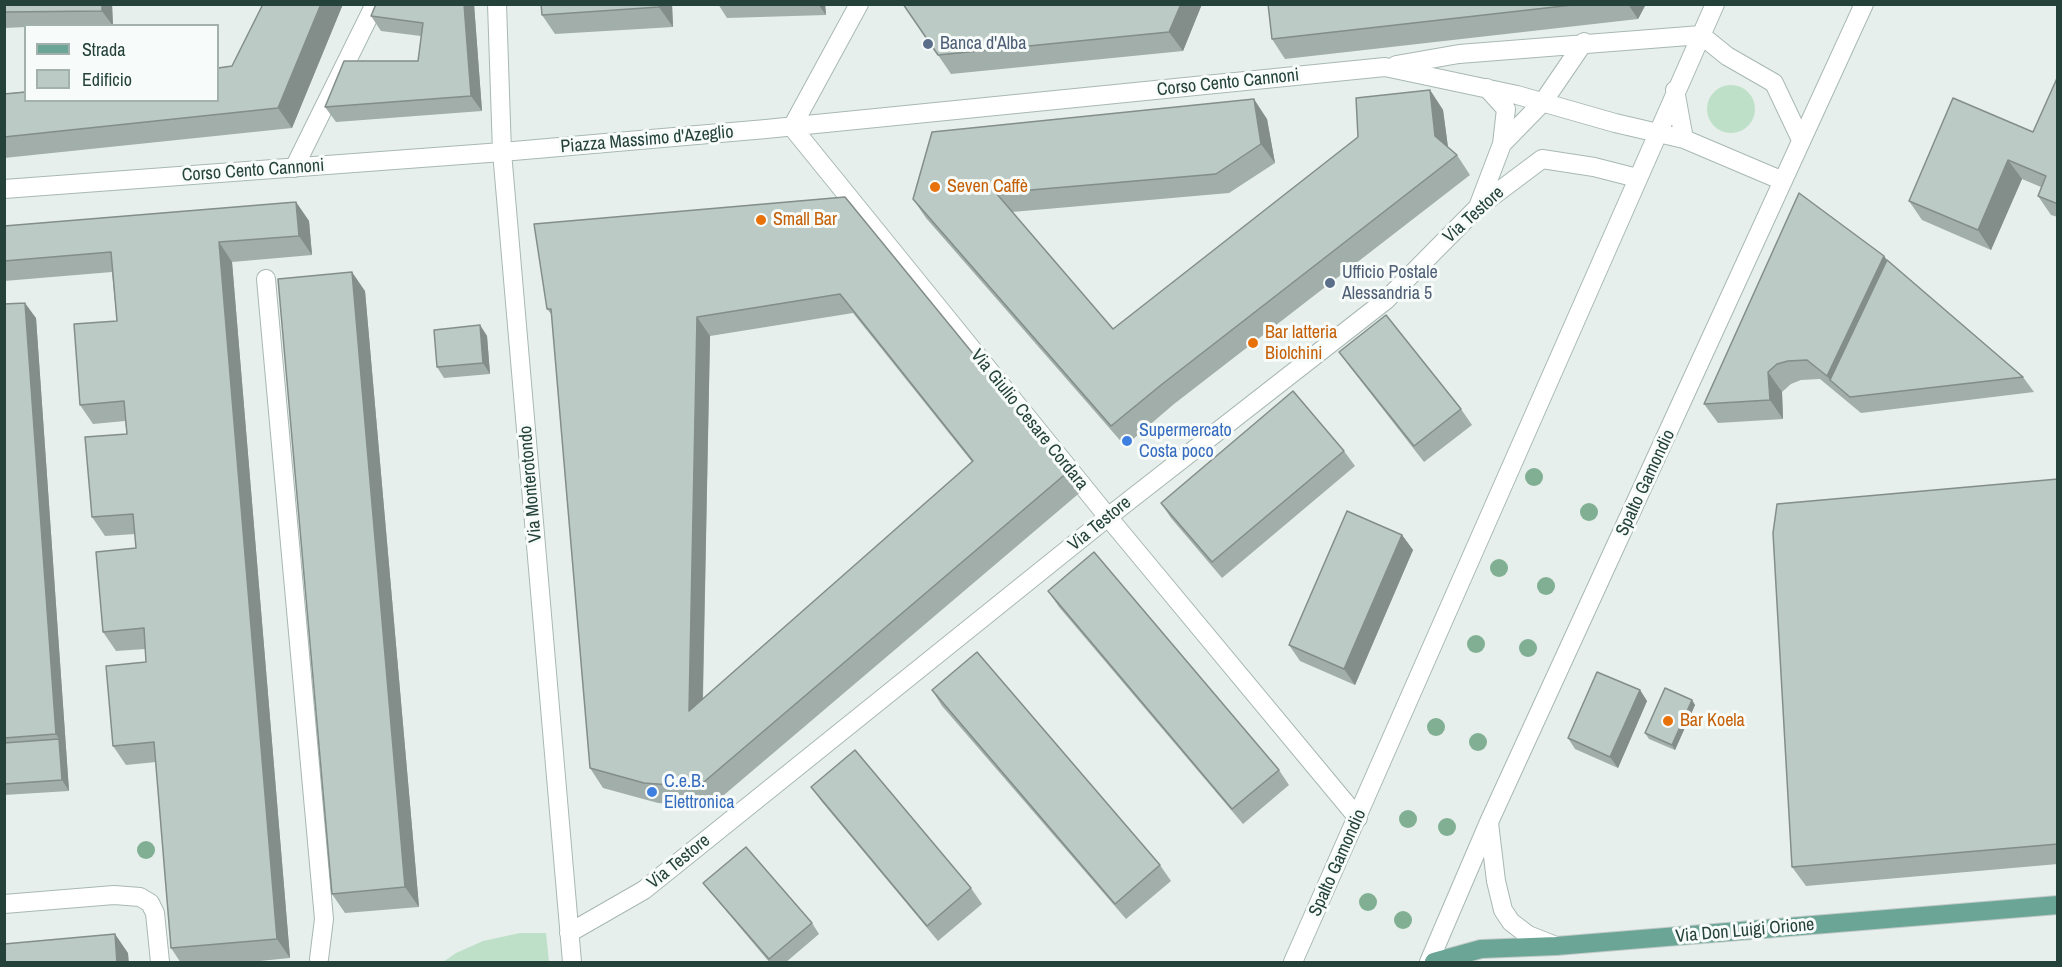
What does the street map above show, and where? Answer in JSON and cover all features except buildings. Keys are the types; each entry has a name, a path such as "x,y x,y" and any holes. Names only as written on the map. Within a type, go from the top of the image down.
{"main road":[{"name":"Via Don Luigi Orione","path":"1434,963 1481,949 1556,946 2058,905"}],"street":[{"path":"294,168 375,4"},
{"name":"Via Monterotondo","path":"497,4 502,152 572,963"},
{"path":"792,127 859,4"},
{"name":"Spalto Gamondio","path":"1293,963 1675,90 1715,4"},
{"name":"Spalto Gamondio","path":"1429,963 1489,822 1864,4"},
{"path":"1385,67 1459,54 1584,42 1701,35 1728,56 1774,82 1801,140"},
{"path":"1502,144 1543,102 1584,42"},
{"name":"Corso Cento Cannoni","path":"792,127 1385,67 1487,88 1684,139 1783,181"},
{"path":"1479,207 1502,144 1506,109 1487,88"},
{"path":"1675,90 1684,139"},
{"name":"Piazza Massimo d'Azeglio","path":"502,152 792,127"},
{"name":"Via Giulio Cesare Cordara","path":"792,127 1108,517 1358,818"},
{"name":"Corso Cento Cannoni","path":"4,189 502,152"},
{"name":"Via Testore","path":"569,933 644,890 1108,517 1386,300 1479,207 1542,159 1594,167 1637,178"},
{"path":"266,279 323,910 323,942 320,961"},
{"path":"1489,822 1496,881 1503,910 1510,922 1528,935 1556,946"},
{"path":"4,904 114,895 140,897 150,903 155,913 159,963"}],"green space":[{"path":"1731,85 1748,92 1755,109 1748,126 1731,133 1714,126 1707,109 1714,92"},
{"path":"520,933 546,933 549,962 443,962 456,953 483,941"}],"place":[{"name":"Banca d'Alba","path":"928,44"},
{"name":"Seven Caffè","path":"935,187"},
{"name":"Small Bar","path":"761,220"},
{"name":"Ufficio Postale Alessandria 5","path":"1330,283"},
{"name":"Bar latteria Biolchini","path":"1253,343"},
{"name":"Supermercato Costa poco","path":"1127,441"},
{"name":"Bar Koela","path":"1668,721"},
{"name":"C.e.B. Elettronica","path":"652,792"}]}
